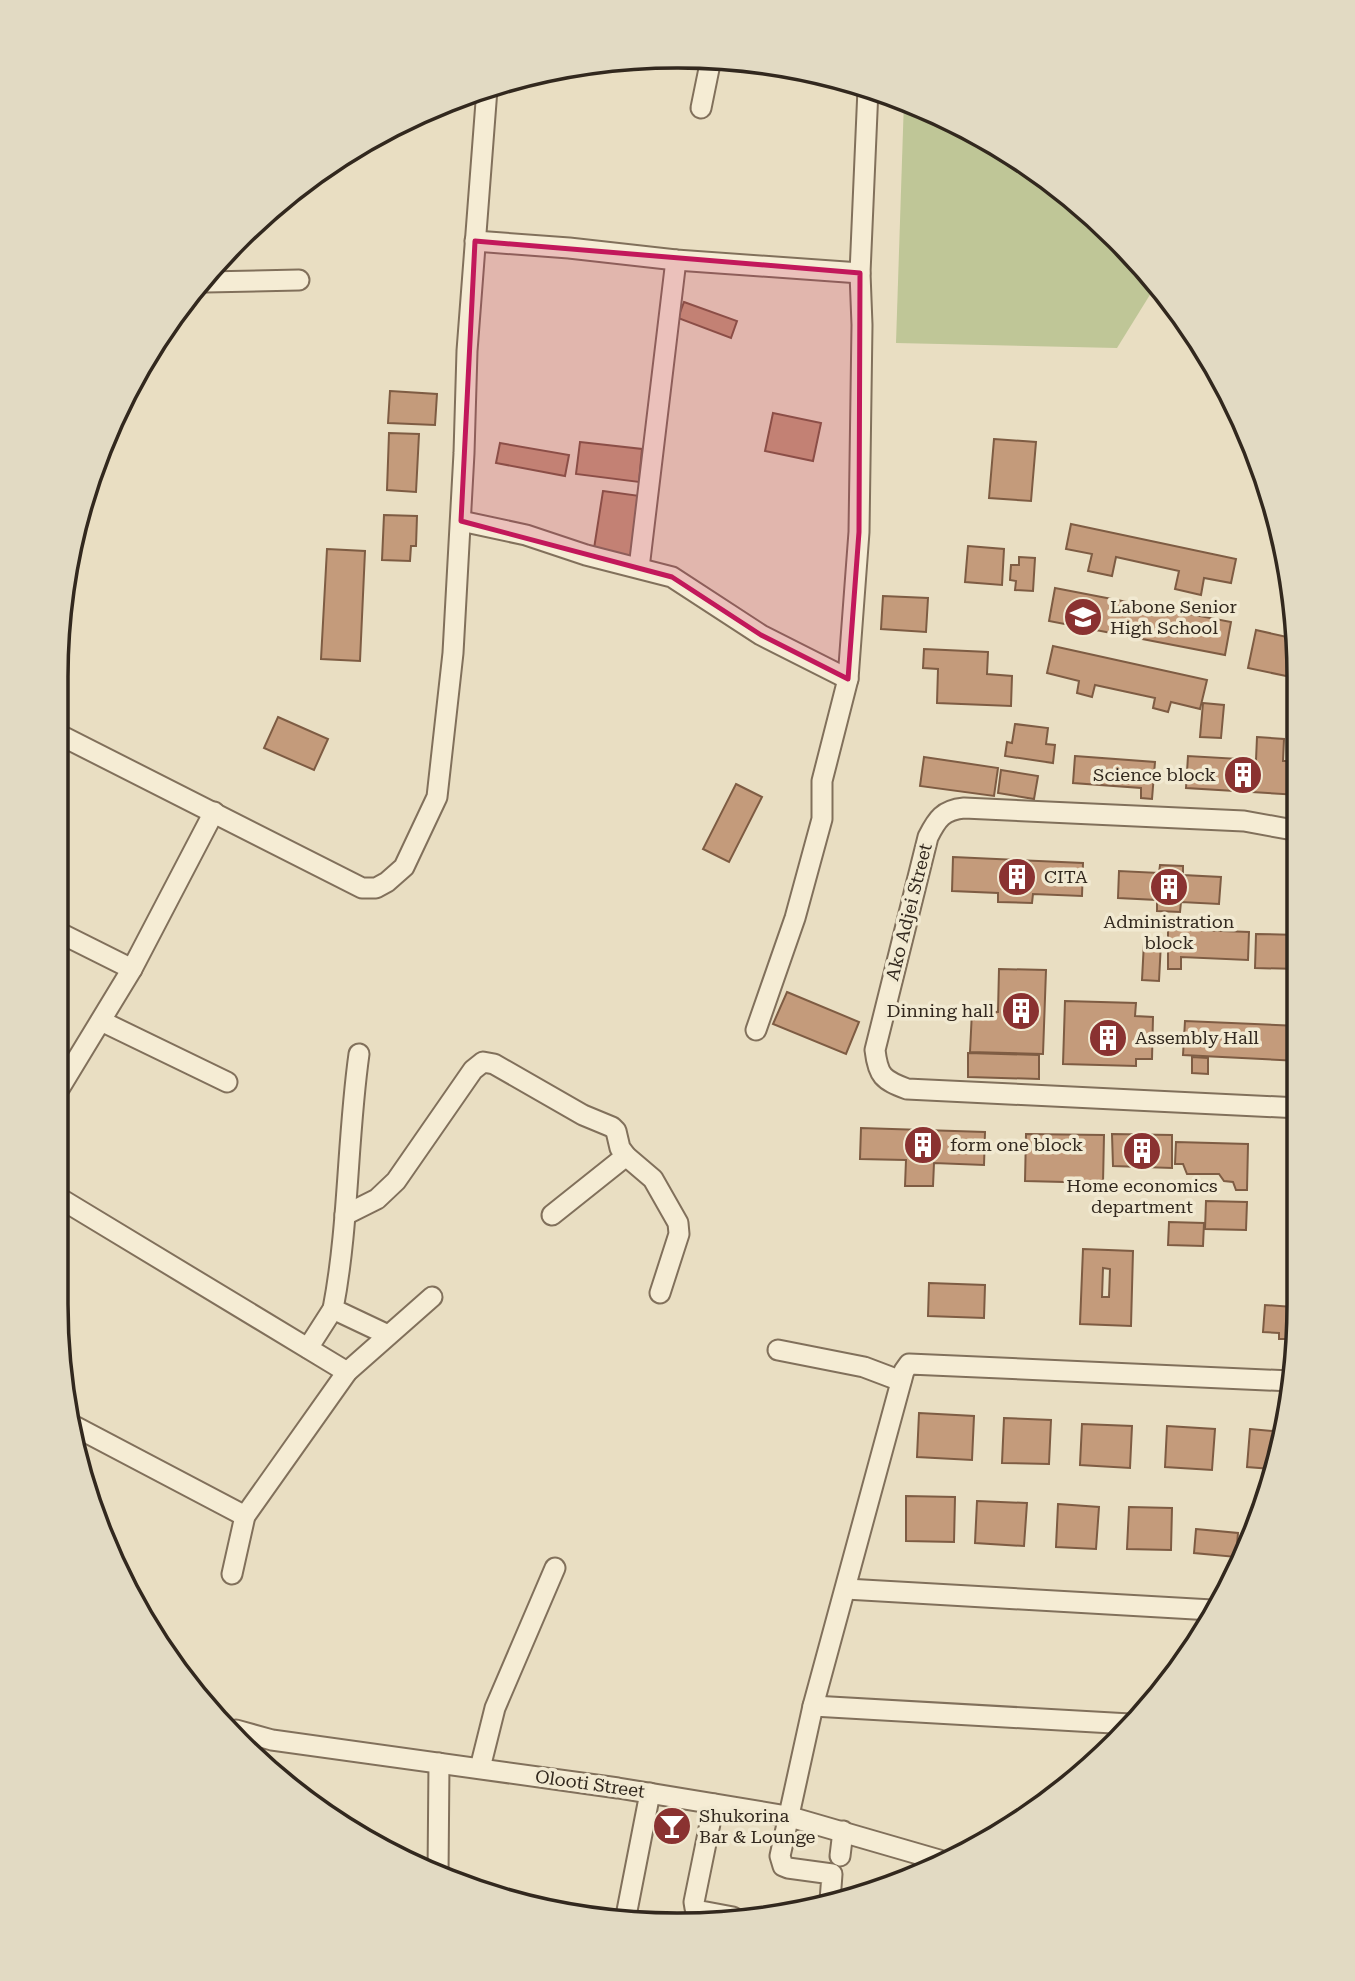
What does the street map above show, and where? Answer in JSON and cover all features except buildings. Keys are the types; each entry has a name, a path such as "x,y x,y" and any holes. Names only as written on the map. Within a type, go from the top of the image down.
{"street":[{"path":"701,108 710,70"},
{"path":"68,739 362,888 376,888 404,867 437,797 453,653 467,351 486,100"},
{"path":"756,1030 794,918 821,819 822,781 848,679 859,532 862,325 860,273 868,100"},
{"path":"475,241 676,260 860,273"},
{"path":"639,568 676,260"},
{"path":"214,282 299,280"},
{"path":"461,521 526,536 672,577 761,635 848,679"},
{"name":"Ako Adjei Street","path":"1287,829 1244,821 949,809 937,819 928,836 875,1050 877,1068 887,1082 907,1089 1287,1107"},
{"path":"68,1075 132,970 214,812"},
{"path":"68,937 132,970"},
{"path":"101,1021 227,1082"},
{"path":"308,1348 334,1309 337,1296 350,1126 359,1054"},
{"path":"345,1215 377,1199 396,1181 473,1070 483,1062 495,1064 583,1115 612,1127 626,1156 653,1179 678,1223 679,1242 660,1293"},
{"path":"552,1215 626,1156"},
{"path":"68,1203 346,1372"},
{"path":"232,1574 245,1516 346,1372 432,1297"},
{"path":"334,1309 388,1335"},
{"path":"778,1350 864,1367 901,1381"},
{"path":"831,1893 832,1874 783,1866 780,1856 813,1706 901,1381 909,1364 1282,1381"},
{"path":"82,1430 245,1516"},
{"path":"480,1768 495,1709 555,1568"},
{"path":"846,1589 1204,1610"},
{"path":"813,1706 1118,1723"},
{"name":"Olooti Street","path":"267,1748 439,1763 650,1793 787,1816 930,1857"},
{"path":"438,1863 439,1763"},
{"path":"627,1910 650,1793"},
{"path":"701,1912 695,1908 694,1902 713,1804"},
{"path":"840,1856 843,1831"}],"highlighted area":[{"path":"475,241 860,273 859,532 848,679 761,635 672,577 461,521"}],"green space":[{"path":"904,112 982,150 1048,194 1108,247 1150,294 1117,348 896,343"}],"place":[{"name":"Labone Senior High School","path":"1083,617"},
{"name":"Science block","path":"1243,775"},
{"name":"CITA","path":"1017,877"},
{"name":"Administration block","path":"1169,887"},
{"name":"Dinning hall","path":"1021,1011"},
{"name":"Assembly Hall","path":"1108,1038"},
{"name":"form one block","path":"923,1145"},
{"name":"Home economics department","path":"1142,1151"},
{"name":"Shukorina Bar & Lounge","path":"672,1826"}]}
